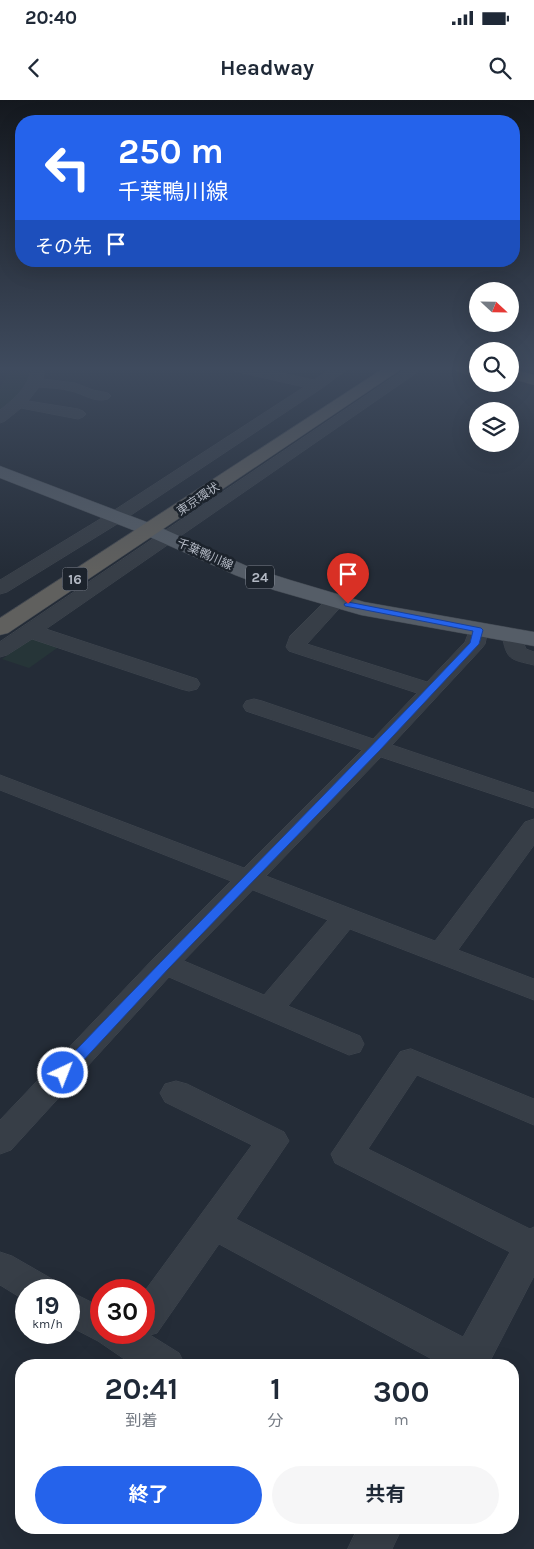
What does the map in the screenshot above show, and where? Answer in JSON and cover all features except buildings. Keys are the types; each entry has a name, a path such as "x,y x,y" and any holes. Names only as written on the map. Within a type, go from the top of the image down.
{"highway":[{"name":"東京環状","path":"0,609 123,520 261,436"},
{"name":"東京環状","path":"0,628 159,534 298,436"}],"main road":[{"name":"千葉鴨川線","path":"0,472 159,534 242,571 336,601 424,620 534,638"}],"street":[{"path":"0,588 123,520 146,498 240,436"},
{"path":"0,651 124,568 159,534 203,515 317,436"},
{"path":"336,601 297,640 296,647 431,690"},
{"path":"0,1141 165,964 377,748 474,644 478,630"},
{"path":"30,631 189,684"},
{"path":"512,635 516,653 534,659"},
{"path":"254,706 534,801"},
{"path":"0,782 534,990"},
{"path":"441,953 534,827"},
{"path":"269,1008 345,917"},
{"path":"165,964 349,1044"},
{"path":"471,1359 533,1244 346,1154 411,1060 534,1113"},
{"path":"155,1294 214,1224 273,1142 176,1093"},
{"path":"214,1224 462,1359"},
{"path":"0,1267 20,1279"},
{"path":"140,1344 159,1359"},
{"path":"369,1549 377,1534"}],"shaded area":[{"path":"33,637 60,646 29,668 2,659"}],"route":[{"path":"63,1073 165,964 377,748 474,644 478,630 348,604"}]}
